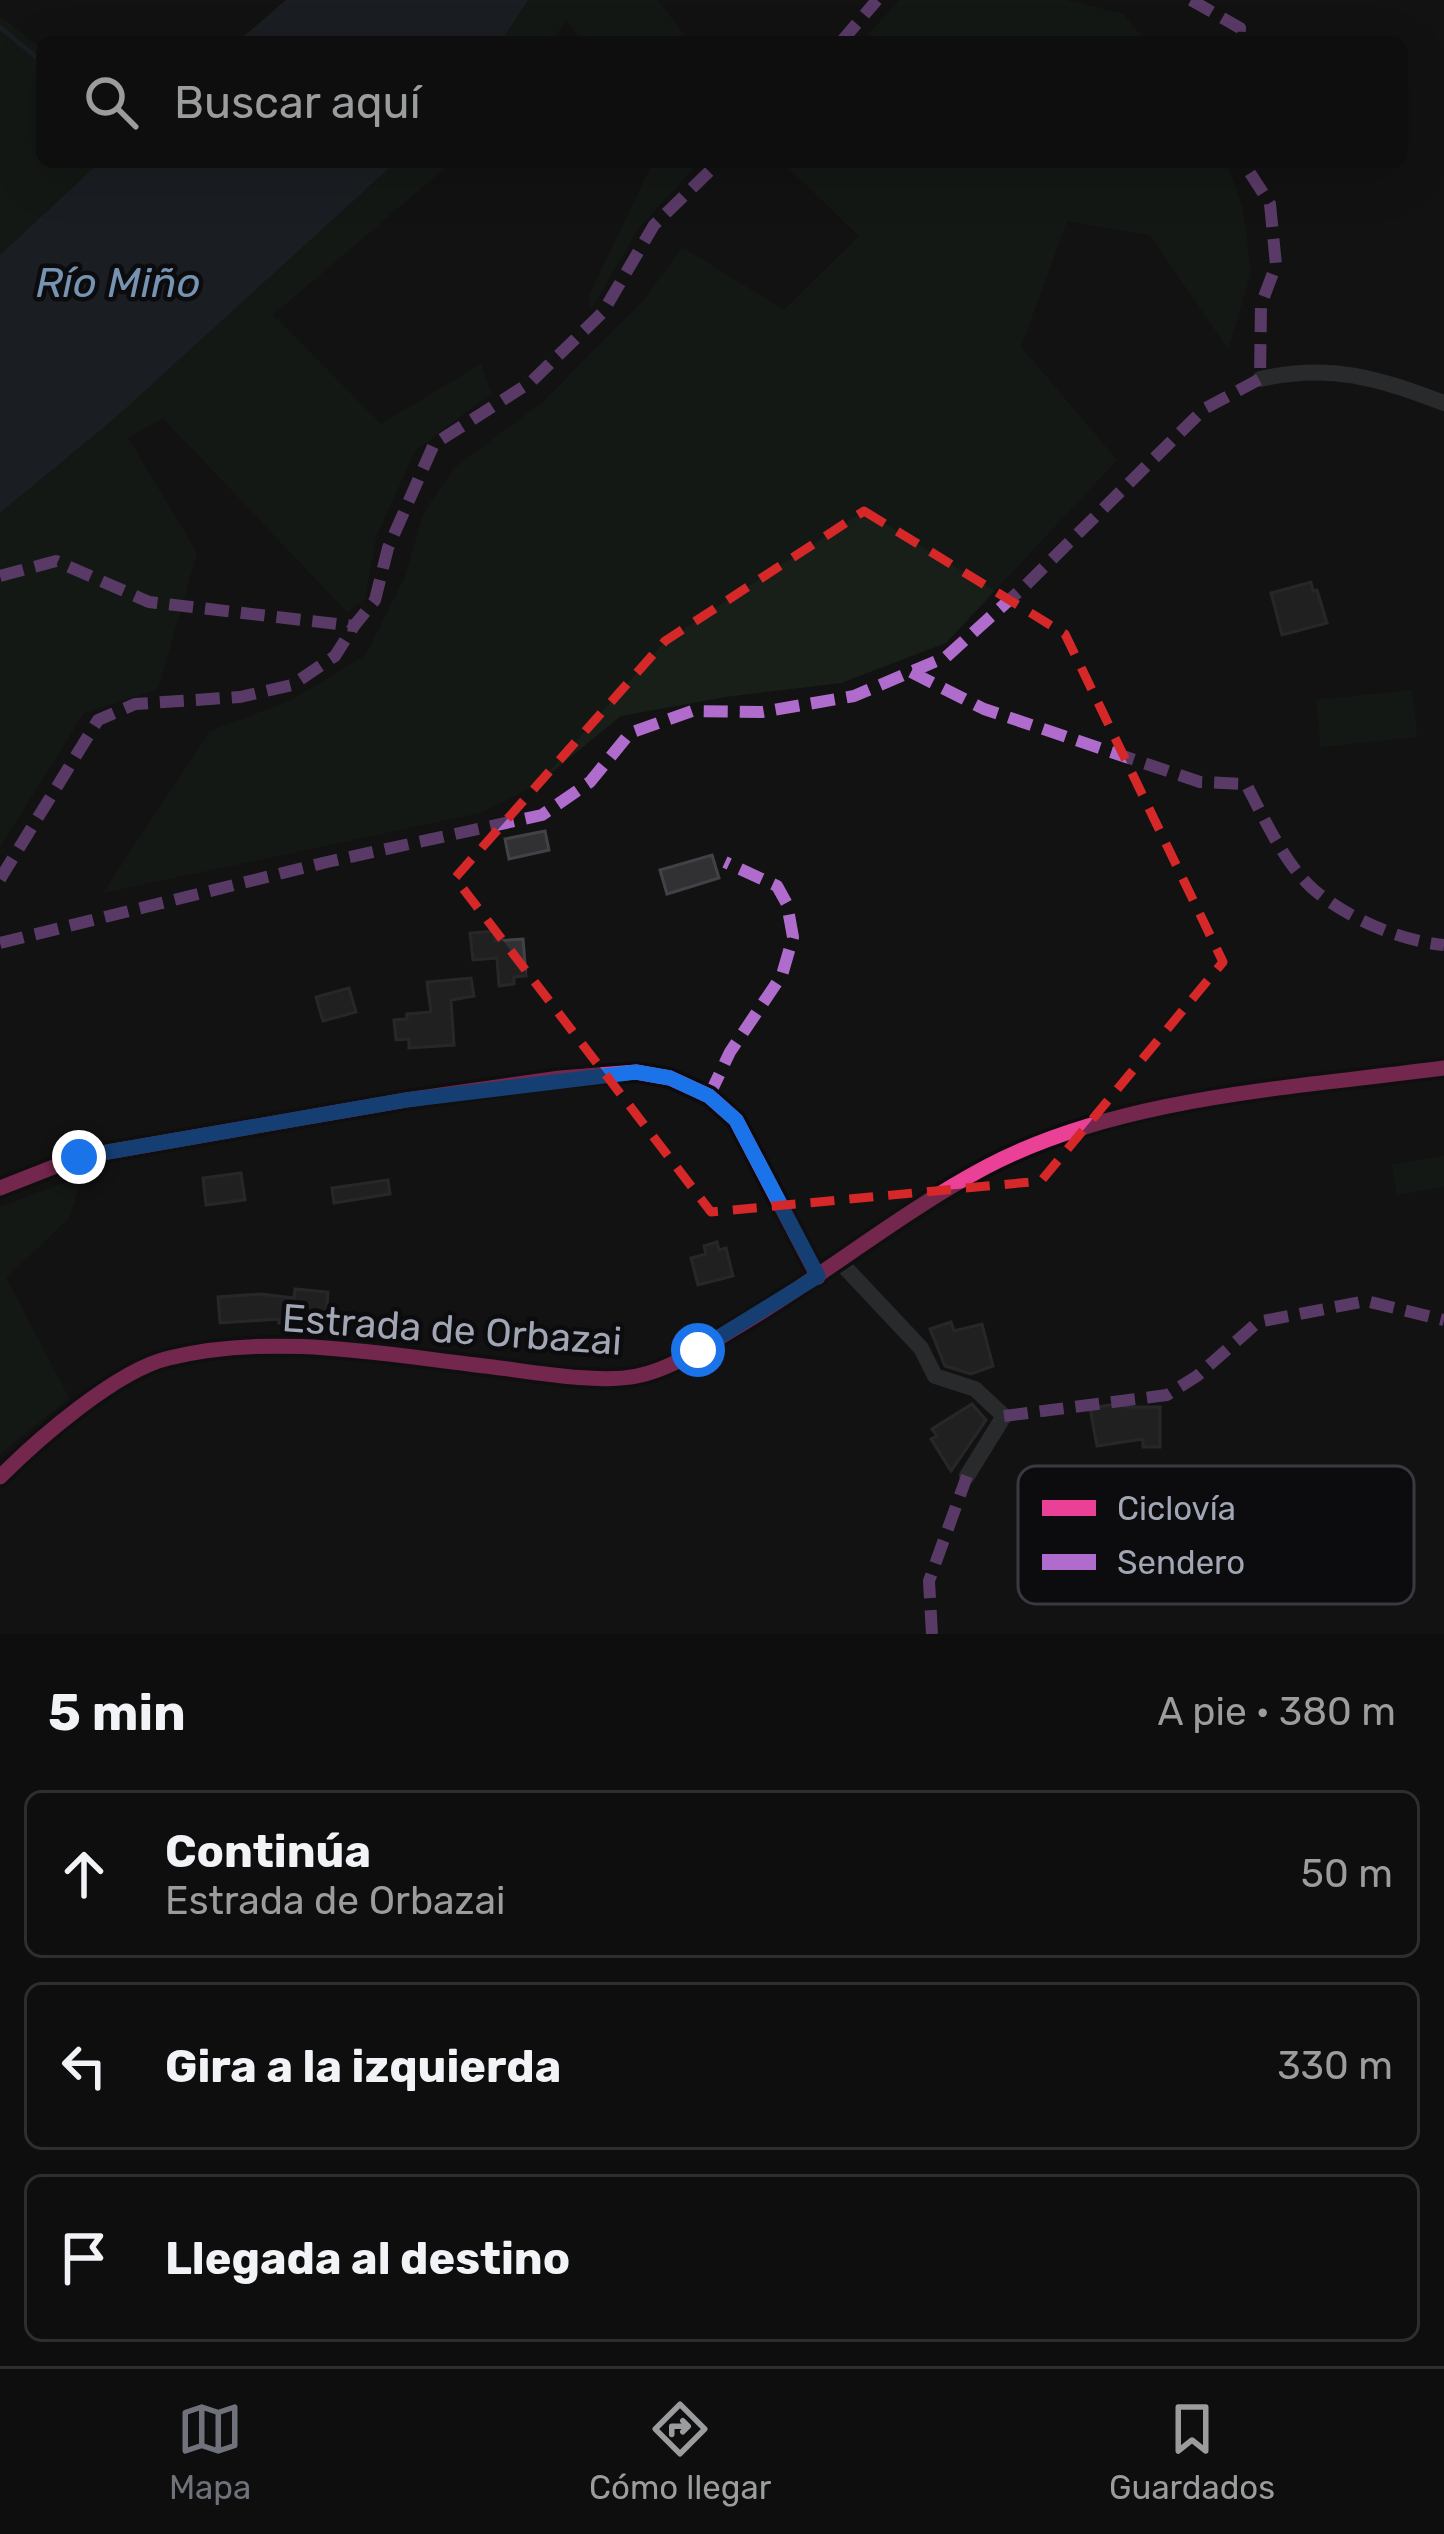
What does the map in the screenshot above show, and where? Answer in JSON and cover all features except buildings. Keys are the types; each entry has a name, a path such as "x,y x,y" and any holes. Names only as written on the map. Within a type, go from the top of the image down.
{"street":[{"path":"1260,379 1295,371 1351,372 1444,403"},
{"name":"Estrada de Orbazai","path":"0,1477 28,1449 105,1390 165,1358 300,1345 568,1376 638,1376 698,1350 986,1167 1060,1135 1131,1115 1257,1093 1444,1068"},
{"path":"0,1188 79,1157 406,1100 636,1072 670,1078 709,1096 736,1120 818,1276"},
{"path":"840,1262 921,1348 935,1376 975,1389 1004,1416 967,1476"}],"highlighted area":[{"path":"864,511 1065,634 1223,962 1041,1181 711,1212 455,878 665,641"}],"shaded area":[{"path":"528,0 658,0 685,36 579,36 566,19 556,36 505,36"},
{"path":"900,0 1066,0 1123,14 1142,36 867,36"},
{"path":"0,16 36,44 36,168 94,168 0,255"},
{"path":"389,168 445,168 273,315 381,424 481,364 491,393 415,451 376,537 365,599 347,612 163,418 128,438 197,553 158,689 84,713 0,847 0,513 115,418"},
{"path":"650,168 694,168 638,229 590,311 589,296"},
{"path":"788,168 1228,168 1243,208 1251,273 1228,349 1150,235 1067,221 1021,347 1117,460 946,643 841,683 621,716 535,786 480,813 103,893 210,731 290,701 366,655 405,577 423,514 454,468 543,402 644,300 682,247 784,310 859,236"},
{"path":"1412,690 1417,737 1321,747 1316,700"},
{"path":"1444,1156 1444,1187 1397,1195 1392,1165"},
{"path":"83,1176 69,1218 6,1278 69,1398 0,1454 0,1207"}],"water":[{"path":"286,0 528,0 505,36 244,36"},
{"name":"Río Miño","path":"94,168 389,168 115,418 0,513 0,255"}],"waterway":[{"path":"0,27 36,57"}],"marked path":[{"path":"846,36 877,0"},
{"path":"1191,0 1240,28 1239,36"},
{"path":"0,576 56,561 149,602 354,626 375,600 388,548 434,444 531,382 603,312 654,225 713,168"},
{"path":"0,943 327,862 542,815 590,782 630,733 692,711 762,712 854,696 946,657 1204,409 1260,379 1261,305 1276,265 1270,204 1247,168"},
{"path":"0,879 98,720 135,704 240,697 292,685 335,656 354,626"},
{"path":"911,672 984,709 1200,782 1246,784 1284,853 1313,889 1375,926 1444,945"},
{"path":"709,1096 730,1052 782,975 793,937 787,904 777,886 725,862"},
{"path":"1004,1416 1167,1395 1197,1376 1258,1322 1366,1301 1444,1320"},
{"path":"932,1634 929,1581 967,1476"}],"cycle path":[{"path":"0,1477 56,1426 126,1376 169,1358 209,1350 331,1348 585,1378 649,1373 760,1313 953,1186 1038,1143 1093,1124 1209,1098 1444,1068"},
{"path":"0,1188 79,1157 406,1100 636,1072 670,1078 709,1096 736,1120 818,1277"}],"route":[{"path":"79,1157 560,1078 636,1072 670,1078 709,1096 736,1120 818,1276 698,1350"}]}
